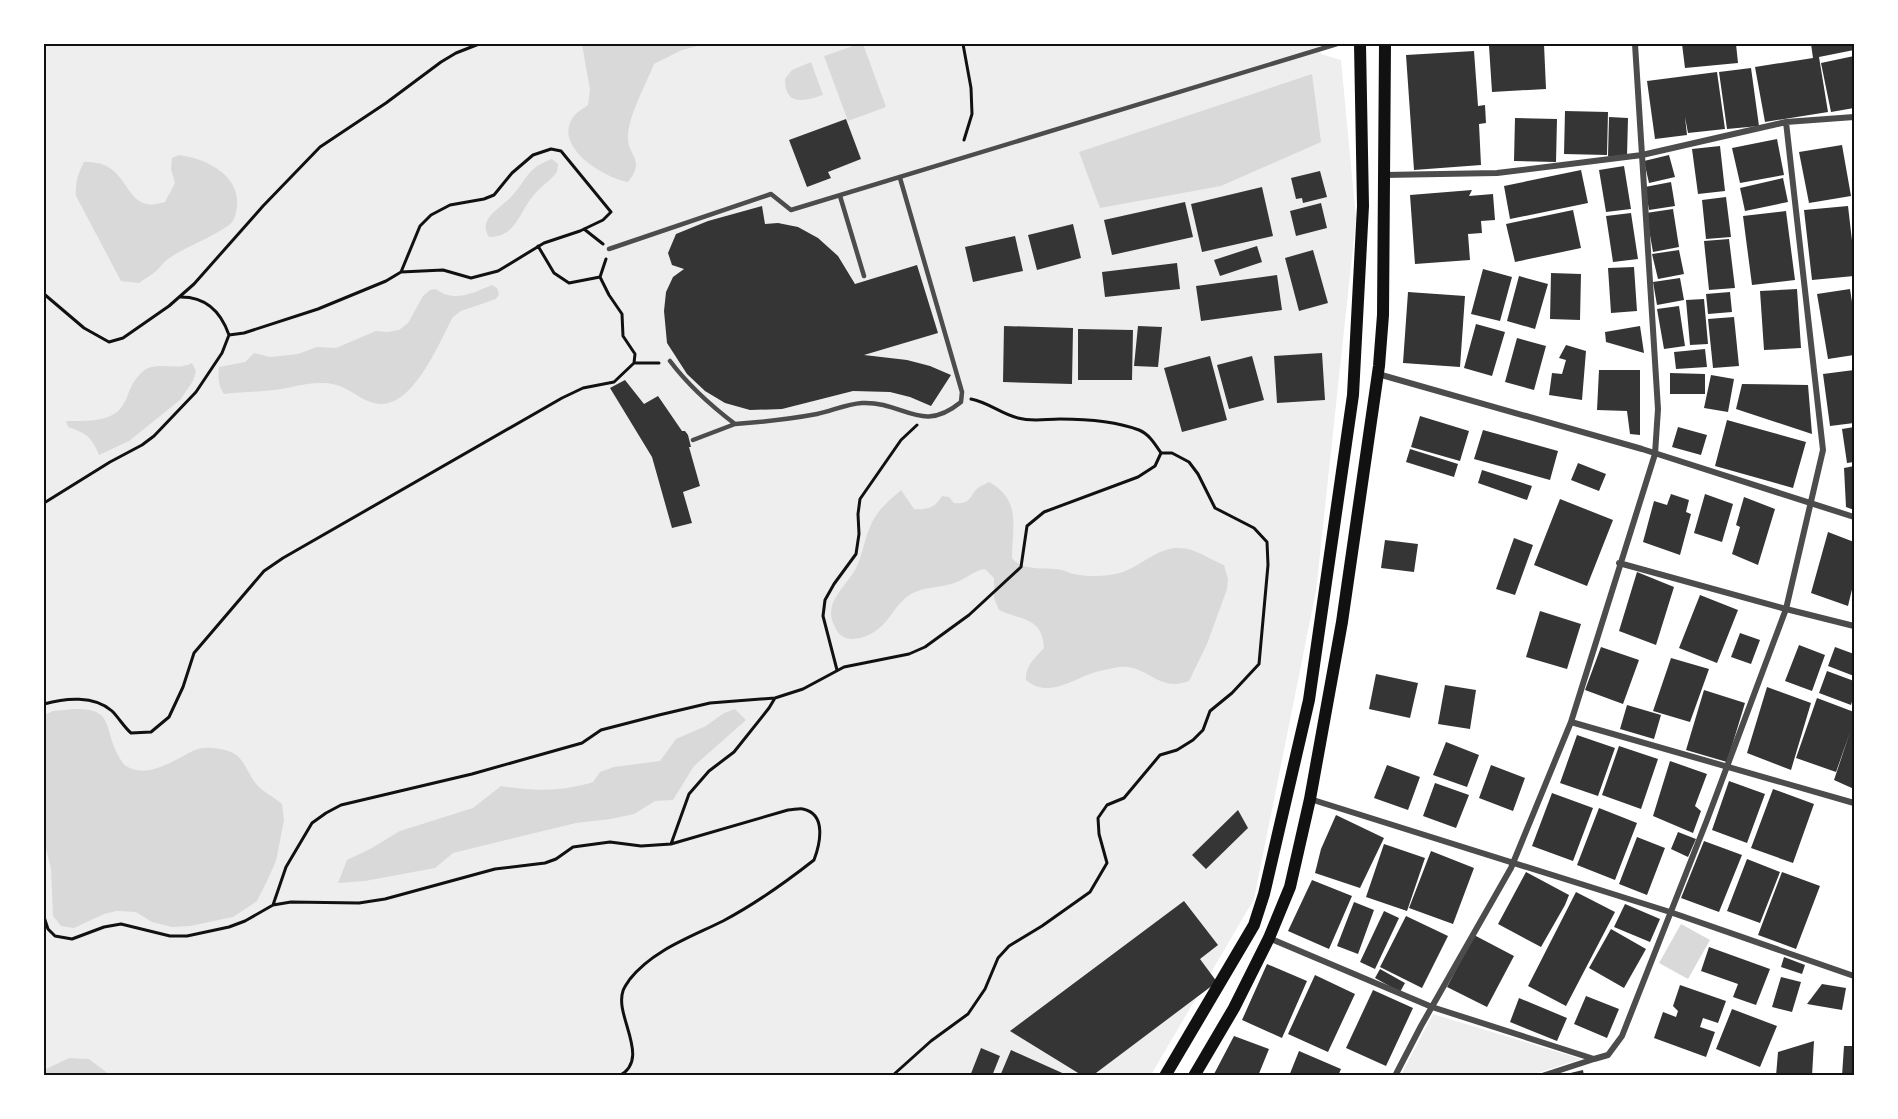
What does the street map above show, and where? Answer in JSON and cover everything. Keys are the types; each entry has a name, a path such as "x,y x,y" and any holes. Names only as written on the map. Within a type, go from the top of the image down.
{"main road":[{"path":"1165,1076 1254,925 1264,894 1310,700 1353,395 1363,206 1360,44"},
{"path":"1194,1076 1234,1008 1269,938 1290,887 1310,799 1342,622 1378,374 1383,315 1384,44"}],"street":[{"path":"1395,1076 1513,862 1571,722 1655,454 1658,409 1635,44"},
{"path":"1384,175 1497,173 1642,154 1786,122 1854,117"},
{"path":"1542,1076 1608,1055 1622,1036 1786,609 1823,450 1786,122"},
{"path":"1378,374 1655,454 1854,517"},
{"path":"1619,563 1854,626"},
{"path":"1571,722 1854,803"},
{"path":"1310,799 1670,912 1854,976"},
{"path":"1269,938 1432,1007 1594,1059"}],"lane":[{"path":"609,249 771,194 791,210 1337,44"},
{"path":"693,440 735,424 779,421 863,403 885,405 925,418 942,415 961,402 962,392 900,178"},
{"path":"840,196 864,276"},
{"path":"670,361 690,386 735,424"}],"path":[{"path":"44,294 84,328 109,342 123,338 179,297 208,270 263,206 320,147 387,103 441,62 479,44"},
{"path":"963,44 971,88 972,114 964,140"},
{"path":"229,335 244,333 318,309 371,288 401,272 443,270 471,278 498,271 538,246 584,229 603,220 611,212 561,151 550,149 533,155 520,165 494,195 450,205 431,215 420,226 401,272"},
{"path":"44,704 86,699 111,710 131,733 151,732 169,717 183,687 194,653 264,571 293,552 562,398 583,388 614,382 634,363 635,354 623,336 622,314 600,277 609,249 584,229"},
{"path":"538,246 554,273 569,283 600,277"},
{"path":"44,503 154,436 196,392 216,363 229,335 226,325 217,311 206,302 193,297 179,297"},
{"path":"634,363 651,364 670,361"},
{"path":"962,397 983,401 996,410 1018,418 1096,421 1140,430 1153,440 1161,453"},
{"path":"837,670 823,616 825,600 856,554 860,499 901,440 925,418"},
{"path":"273,905 286,867 312,823 341,806 472,774 582,743 602,730 659,714 710,703 775,698 803,689 837,670 909,654 925,647 969,615 1021,567 1028,526 1044,512 1138,477 1155,466 1161,453"},
{"path":"892,1076 931,1041 968,1014 985,988 998,958 1009,946 1090,892 1107,863 1099,834 1098,818 1107,805 1124,798 1160,755 1177,750 1193,740 1203,730 1210,711 1259,664 1268,565 1267,542 1254,528 1215,508 1198,474 1189,462 1172,453 1161,453"},
{"path":"671,844 689,794 709,771 734,752 770,708 775,698"},
{"path":"44,917 48,929 55,936 72,939 121,924 170,936 187,936 229,927 273,905 291,902 359,903 385,899 495,869 545,863 556,859 573,847 610,842 641,846 671,844 788,810 803,809 814,814 819,823 818,848 814,860 753,903 697,932 647,962 631,978 622,991 622,1001 634,1053 631,1063 619,1076"}],"shaded area":[{"path":"44,44 1318,44 1321,54 1341,60 1356,219 1316,591 1254,899 1151,1075 44,1075"},
{"path":"582,44 705,44 682,50 654,64 629,126 628,142 636,168 628,182 606,174 583,159 569,138 569,127 574,116 588,105 590,90"},
{"path":"863,44 886,107 848,121 824,56"},
{"path":"811,62 823,95 803,100 792,98 788,94 785,79 792,70"},
{"path":"1312,74 1321,142 1221,186 1100,208 1079,152"},
{"path":"179,155 209,164 226,176 236,193 237,206 234,218 222,230 168,259 139,283 121,281 76,196 82,166 84,162 98,163 108,167 116,173 139,201 154,205 165,202 175,183 171,169 172,158"},
{"path":"552,159 558,164 557,172 533,196 516,223 505,233 489,237 486,225 492,214 511,197 532,170"},
{"path":"492,285 497,288 499,294 496,299 461,311 453,317 432,358 412,387 388,403 374,403 345,388 324,383 224,394 221,388 219,367 245,362 254,353 270,357 298,354 317,347 336,348 376,331 399,330 408,323 423,296 430,290 436,289 457,296"},
{"path":"192,363 196,371 193,381 180,400 129,441 99,455 88,436 68,427 66,421 98,420 118,411 134,382 146,369"},
{"path":"989,482 1007,497 1011,506 1013,515 1012,558 1021,565 1079,575 1105,576 1130,569 1162,551 1183,548 1195,551 1224,565 1228,579 1227,589 1207,644 1189,681 1178,684 1169,683 1129,667 1119,667 1103,670 1056,687 1041,688 1033,685 1026,680 1026,675 1031,662 1044,648 1040,631 1030,622 999,610 994,598 994,578 985,569 955,583 911,594 904,599 884,624 870,635 851,639 839,634 831,616 834,600 858,564 872,522 883,506 901,490 914,509 930,507 942,496 949,497 954,503 960,503 970,499 979,487"},
{"path":"73,709 96,712 102,716 121,760 126,766 135,770 144,771 162,767 203,748 227,751 240,759 256,784 282,804 284,820 276,861 257,901 233,917 190,926 172,927 152,922 136,912 117,911 104,914 74,928 61,926 53,916 51,869 44,841 44,715 53,711"},
{"path":"735,709 746,720 694,766 673,800 655,801 634,814 576,823 453,853 435,868 365,881 338,883 347,860 400,831 473,808 501,786 536,790 570,788 593,782 600,772 614,767 660,761 676,739 706,726 724,713"},
{"path":"1681,924 1710,940 1688,979 1659,963"},
{"path":"1433,1014 1581,1059 1531,1075 1401,1075"},
{"path":"69,1058 89,1059 110,1075 44,1075 44,1070"}],"building":[{"path":"1544,44 1546,89 1492,92 1489,46"},
{"path":"1682,44 1736,44 1738,63 1685,68"},
{"path":"1811,44 1854,44 1854,50 1819,57 1828,112 1765,122 1755,67 1813,58"},
{"path":"1474,51 1478,106 1485,105 1486,123 1479,124 1481,165 1414,170 1406,55"},
{"path":"1854,56 1854,108 1831,112 1821,63"},
{"path":"1751,68 1759,126 1727,129 1719,72"},
{"path":"1717,72 1725,129 1688,133 1685,117 1687,135 1655,139 1647,81"},
{"path":"1565,111 1608,112 1607,155 1564,154"},
{"path":"1609,117 1628,118 1627,156 1608,156"},
{"path":"1515,118 1557,119 1556,162 1514,161"},
{"path":"846,119 861,159 828,172 831,178 807,187 789,140"},
{"path":"1777,139 1784,175 1740,183 1732,148"},
{"path":"1842,145 1851,196 1809,203 1799,152"},
{"path":"1720,146 1725,191 1698,194 1692,149"},
{"path":"1669,155 1675,177 1649,183 1644,161"},
{"path":"1624,166 1631,209 1606,212 1599,170"},
{"path":"1581,170 1588,203 1510,219 1504,186"},
{"path":"1320,171 1327,197 1303,203 1302,198 1296,199 1291,178"},
{"path":"1783,178 1788,202 1745,211 1740,188"},
{"path":"1671,182 1675,206 1649,210 1645,187"},
{"path":"1262,187 1273,236 1202,252 1191,204"},
{"path":"1472,190 1469,196 1493,194 1495,220 1481,221 1482,233 1468,234 1470,260 1415,264 1410,195"},
{"path":"1726,197 1731,237 1706,239 1702,200"},
{"path":"1185,202 1193,237 1112,255 1104,220"},
{"path":"1321,203 1327,228 1296,236 1290,211"},
{"path":"762,206 765,224 778,223 798,227 818,238 838,256 855,284 917,265 938,333 864,355 907,360 951,375 931,406 890,392 853,391 782,409 750,410 725,403 705,391 687,374 667,343 664,311 666,292 673,277 684,269 672,265 668,253 676,234 708,221"},
{"path":"1848,206 1854,276 1812,280 1804,210"},
{"path":"1673,209 1679,247 1653,252 1646,213"},
{"path":"1573,210 1581,248 1515,262 1506,224"},
{"path":"1786,211 1795,280 1752,285 1743,216"},
{"path":"1631,213 1638,259 1613,262 1606,216"},
{"path":"1073,224 1081,258 1037,270 1028,235"},
{"path":"1015,236 1023,271 973,282 965,247"},
{"path":"1729,239 1735,288 1709,290 1704,241"},
{"path":"1257,246 1262,262 1220,276 1214,260"},
{"path":"1313,250 1328,303 1299,311 1285,258"},
{"path":"1679,250 1684,274 1658,279 1652,254"},
{"path":"1177,263 1180,289 1105,297 1102,272"},
{"path":"1634,267 1637,311 1611,313 1608,268"},
{"path":"1483,269 1512,277 1500,321 1471,314"},
{"path":"1551,273 1581,274 1580,320 1550,319"},
{"path":"1277,275 1282,310 1201,321 1196,286"},
{"path":"1519,276 1548,284 1535,329 1507,321"},
{"path":"1680,278 1684,300 1657,305 1653,282"},
{"path":"1797,289 1801,348 1764,350 1760,291"},
{"path":"1850,289 1854,315 1854,355 1828,359 1817,294"},
{"path":"1408,292 1465,296 1460,367 1403,363"},
{"path":"1730,292 1732,312 1708,314 1706,294"},
{"path":"1704,299 1708,344 1690,345 1686,300"},
{"path":"1679,306 1685,346 1664,349 1657,309"},
{"path":"1734,317 1739,366 1713,368 1708,319"},
{"path":"1476,324 1505,332 1492,376 1464,368"},
{"path":"1004,326 1073,328 1072,384 1003,382"},
{"path":"1138,326 1162,327 1158,367 1134,366"},
{"path":"1640,326 1644,353 1606,342 1605,332"},
{"path":"1078,329 1133,330 1132,380 1078,380"},
{"path":"1517,338 1546,346 1534,390 1505,382"},
{"path":"1566,345 1586,351 1582,400 1549,395 1552,373 1562,374 1566,360 1559,358"},
{"path":"1705,349 1707,367 1676,369 1674,352"},
{"path":"1322,353 1325,400 1277,403 1274,356"},
{"path":"1210,356 1227,420 1182,432 1164,368"},
{"path":"1252,356 1264,400 1229,409 1217,365"},
{"path":"1599,370 1640,370 1640,435 1630,434 1627,411 1597,410"},
{"path":"1854,370 1854,423 1830,426 1823,374"},
{"path":"1670,373 1705,374 1705,394 1670,394"},
{"path":"1711,375 1734,379 1728,412 1704,408"},
{"path":"625,380 644,404 658,396 682,431 688,435 700,486 683,492 692,523 672,528 652,457 610,388"},
{"path":"1742,384 1808,385 1812,434 1736,409"},
{"path":"1420,416 1469,431 1460,461 1411,447"},
{"path":"1727,420 1806,442 1793,488 1715,466"},
{"path":"1678,427 1707,435 1701,455 1672,447"},
{"path":"1854,427 1854,462 1847,463 1842,429"},
{"path":"1483,430 1558,451 1550,480 1474,459"},
{"path":"1410,449 1458,464 1454,477 1406,462"},
{"path":"1578,463 1606,474 1599,491 1571,480"},
{"path":"1854,466 1854,510 1846,507 1844,468"},
{"path":"1482,470 1532,486 1527,500 1478,483"},
{"path":"1671,494 1689,500 1686,512 1691,514 1680,555 1643,542 1654,501 1667,505"},
{"path":"1705,494 1733,504 1722,542 1694,533"},
{"path":"1744,497 1775,509 1758,565 1732,554 1740,527 1736,525"},
{"path":"1560,499 1613,520 1587,586 1534,565"},
{"path":"1828,532 1854,542 1854,581 1848,606 1811,593"},
{"path":"1514,538 1533,545 1515,595 1496,589"},
{"path":"1385,540 1418,544 1414,572 1381,568"},
{"path":"1637,572 1674,587 1656,645 1619,631"},
{"path":"1700,595 1738,610 1717,663 1679,648"},
{"path":"1540,611 1581,624 1567,669 1526,657"},
{"path":"1740,633 1760,640 1751,664 1731,657"},
{"path":"1799,645 1825,655 1812,691 1785,681"},
{"path":"1601,647 1639,660 1623,704 1585,690"},
{"path":"1835,647 1854,654 1854,676 1828,666"},
{"path":"1671,658 1709,669 1690,722 1653,711"},
{"path":"1827,671 1854,681 1851,705 1819,693"},
{"path":"1376,674 1418,683 1410,718 1369,709"},
{"path":"1445,685 1476,690 1470,729 1438,724"},
{"path":"1767,687 1811,703 1791,770 1747,753"},
{"path":"1704,690 1745,703 1727,762 1686,750"},
{"path":"1817,698 1854,712 1854,789 1834,780 1850,732 1836,772 1796,758"},
{"path":"1627,705 1661,715 1654,739 1620,729"},
{"path":"1577,735 1615,748 1598,796 1560,783"},
{"path":"1446,742 1479,755 1467,787 1433,775"},
{"path":"1619,746 1658,759 1641,809 1602,795"},
{"path":"1670,761 1707,774 1695,806 1701,811 1693,833 1653,816"},
{"path":"1387,765 1420,777 1408,810 1374,798"},
{"path":"1491,765 1525,778 1513,811 1479,798"},
{"path":"1729,781 1765,794 1747,843 1712,830"},
{"path":"1435,783 1469,795 1456,828 1423,816"},
{"path":"1773,789 1814,804 1793,863 1751,848"},
{"path":"1552,793 1593,808 1573,861 1532,846"},
{"path":"1599,808 1637,823 1615,880 1577,865"},
{"path":"1238,810 1248,828 1206,869 1192,855"},
{"path":"1336,815 1384,838 1360,888 1315,873 1321,849"},
{"path":"1678,832 1696,839 1688,857 1671,849"},
{"path":"1637,837 1665,848 1647,895 1619,884"},
{"path":"1704,841 1742,855 1719,912 1681,898"},
{"path":"1384,844 1425,858 1407,911 1366,897"},
{"path":"1431,851 1474,868 1453,924 1409,908"},
{"path":"1747,859 1780,872 1760,923 1727,911"},
{"path":"1526,872 1569,895 1541,947 1498,924"},
{"path":"1782,872 1820,886 1796,949 1758,935"},
{"path":"1312,880 1352,896 1329,949 1288,931"},
{"path":"1576,892 1615,912 1566,1006 1528,986"},
{"path":"1184,901 1218,945 1200,959 1217,982 1092,1076 1083,1076 1010,1031"},
{"path":"1354,902 1374,910 1358,954 1337,946"},
{"path":"1625,904 1660,919 1650,942 1614,927"},
{"path":"1384,911 1399,918 1375,969 1360,962"},
{"path":"1406,916 1448,936 1422,988 1380,967"},
{"path":"1611,929 1646,949 1624,988 1589,968"},
{"path":"1474,935 1514,956 1487,1007 1447,987"},
{"path":"1709,947 1770,969 1756,1005 1733,997 1738,984 1701,971"},
{"path":"1784,957 1805,965 1802,974 1781,967"},
{"path":"1267,964 1307,981 1282,1038 1242,1020"},
{"path":"1380,969 1405,983 1400,992 1375,978"},
{"path":"1315,975 1355,994 1328,1052 1288,1034"},
{"path":"1781,977 1801,982 1792,1012 1772,1007"},
{"path":"1822,984 1846,988 1842,1010 1807,1004"},
{"path":"1680,985 1726,1001 1718,1023 1703,1018 1700,1027 1715,1032 1706,1057 1654,1038 1663,1012 1676,1017 1678,1011 1673,1006"},
{"path":"1373,990 1413,1008 1386,1066 1346,1048"},
{"path":"1586,996 1619,1009 1607,1038 1574,1024"},
{"path":"1519,998 1567,1018 1557,1041 1510,1022"},
{"path":"1732,1009 1777,1026 1760,1067 1716,1049"},
{"path":"1234,1036 1269,1049 1258,1076 1213,1076"},
{"path":"1814,1041 1812,1076 1776,1076 1778,1052"},
{"path":"1844,1046 1854,1046 1854,1076 1842,1076"},
{"path":"981,1048 1000,1056 992,1076 970,1076"},
{"path":"1011,1050 1069,1076 1000,1076"},
{"path":"1299,1051 1341,1069 1338,1076 1289,1076"},
{"path":"1583,1070 1584,1076 1562,1075"}]}
